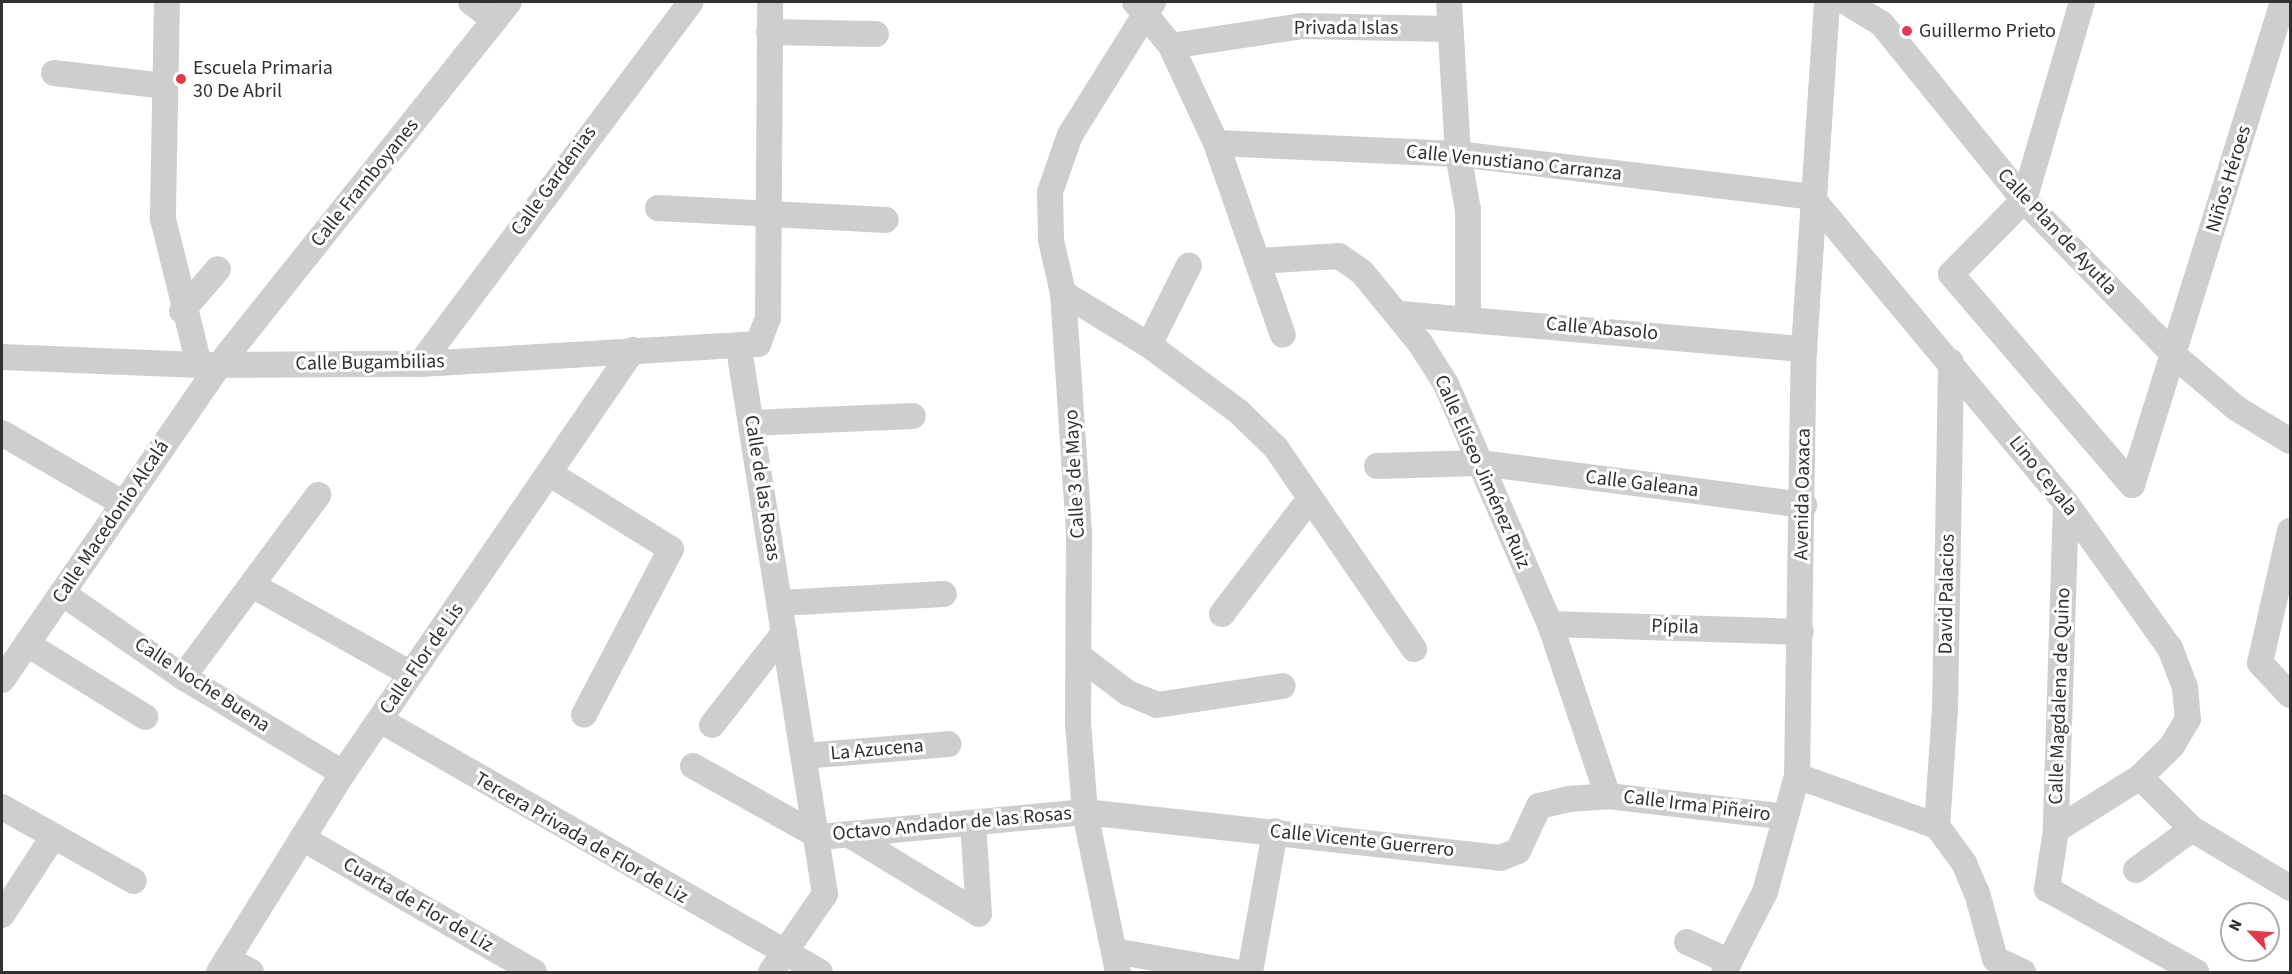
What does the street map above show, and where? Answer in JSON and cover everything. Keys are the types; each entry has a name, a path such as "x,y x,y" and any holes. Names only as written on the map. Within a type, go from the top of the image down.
{"street":[{"path":"167,2 163,219 182,311 209,364"},
{"path":"471,2 502,11"},
{"name":"Calle Gardenias","path":"420,364 691,2"},
{"path":"739,349 765,336 770,2"},
{"path":"1449,2 1458,154 1468,210 1468,318"},
{"name":"Avenida Oaxaca","path":"1727,967 1765,892 1797,776 1804,505 1804,349 1811,197 1827,2"},
{"name":"Calle Plan de Ayutla","path":"1846,2 1885,13 2024,200 2176,357 2236,408 2290,441"},
{"path":"2024,200 2082,2"},
{"name":"Niños Héroes","path":"2024,200 1951,274 2132,485 2176,357 2283,2"},
{"path":"1144,6 1171,46 1216,143 1283,335"},
{"name":"Calle 3 de Mayo","path":"1116,962 1085,812 1079,533 1063,293 1051,240 1050,192 1070,135 1144,6"},
{"name":"Calle Framboyanes","path":"209,364 502,11"},
{"name":"Privada Islas","path":"1171,46 1301,26 1449,29"},
{"path":"770,32 876,34"},
{"path":"54,73 164,86"},
{"name":"Calle Venustiano Carranza","path":"1216,143 1458,154 1811,197"},
{"name":"Lino Ceyala","path":"1811,197 1840,238 1951,362 2066,503 2150,614 2185,687 2188,719 2182,734 2140,777 2056,830"},
{"path":"657,208 886,220"},
{"name":"Calle Elíseo Jiménez Ruiz","path":"1257,261 1339,256 1401,314 1446,384 1550,624 1608,796"},
{"path":"1149,345 1189,265"},
{"path":"182,311 218,269"},
{"path":"1063,293 1149,345 1239,412 1276,448 1308,501 1414,649"},
{"name":"Calle Abasolo","path":"1401,314 1468,318 1804,349"},
{"name":"Calle Bugambilias","path":"2,357 209,364 420,364 633,350 739,349"},
{"name":"Calle de las Rosas","path":"739,349 804,756 820,837 825,894 777,963"},
{"name":"Calle Flor de Lis","path":"223,966 343,773 552,475 633,350"},
{"name":"David Palacios","path":"1937,826 1945,710 1951,362"},
{"name":"Calle Macedonio Alcalá","path":"2,680 124,504 209,364"},
{"path":"752,423 913,416"},
{"path":"2,433 124,504"},
{"name":"Calle Galeana","path":"1377,466 1480,463 1804,505"},
{"path":"552,475 670,549 584,715"},
{"path":"183,677 318,495"},
{"path":"1222,614 1308,501"},
{"name":"Calle Magdalena de Quino","path":"2066,503 2056,830 2048,889 2196,972"},
{"path":"2290,531 2260,663 2290,695"},
{"path":"252,585 411,674"},
{"name":"Calle Noche Buena","path":"62,593 183,677 343,773"},
{"path":"779,603 944,594"},
{"name":"Pípila","path":"1550,624 1801,632"},
{"path":"712,725 784,633"},
{"path":"27,644 145,717"},
{"path":"1080,657 1128,693 1157,705 1186,705 1283,686"},
{"name":"Tercera Privada de Flor de Liz","path":"380,720 777,963 820,972"},
{"name":"La Azucena","path":"804,756 949,744"},
{"path":"693,766 820,837"},
{"path":"1797,776 1937,826 1964,863 1977,893 1992,966 2023,972"},
{"path":"2140,777 2192,829 2290,888"},
{"name":"Calle Irma Piñeiro","path":"1608,796 1786,817"},
{"name":"Calle Vicente Guerrero","path":"1085,812 1275,831 1500,858 1518,851 1539,806 1608,796"},
{"path":"2,807 134,880"},
{"name":"Octavo Andador de las Rosas","path":"820,837 1085,812"},
{"path":"849,834 979,914 973,823"},
{"path":"2136,870 2192,829"},
{"path":"1250,972 1275,831"},
{"path":"2,915 53,837"},
{"name":"Cuarta de Flor de Liz","path":"302,838 534,972"},
{"path":"1687,942 1727,967"},
{"path":"1116,962 1235,972"},
{"path":"223,966 251,972"}],"place":[{"name":"Guillermo Prieto","path":"1907,31"},
{"name":"Escuela Primaria 30 De Abril","path":"181,79"}]}
